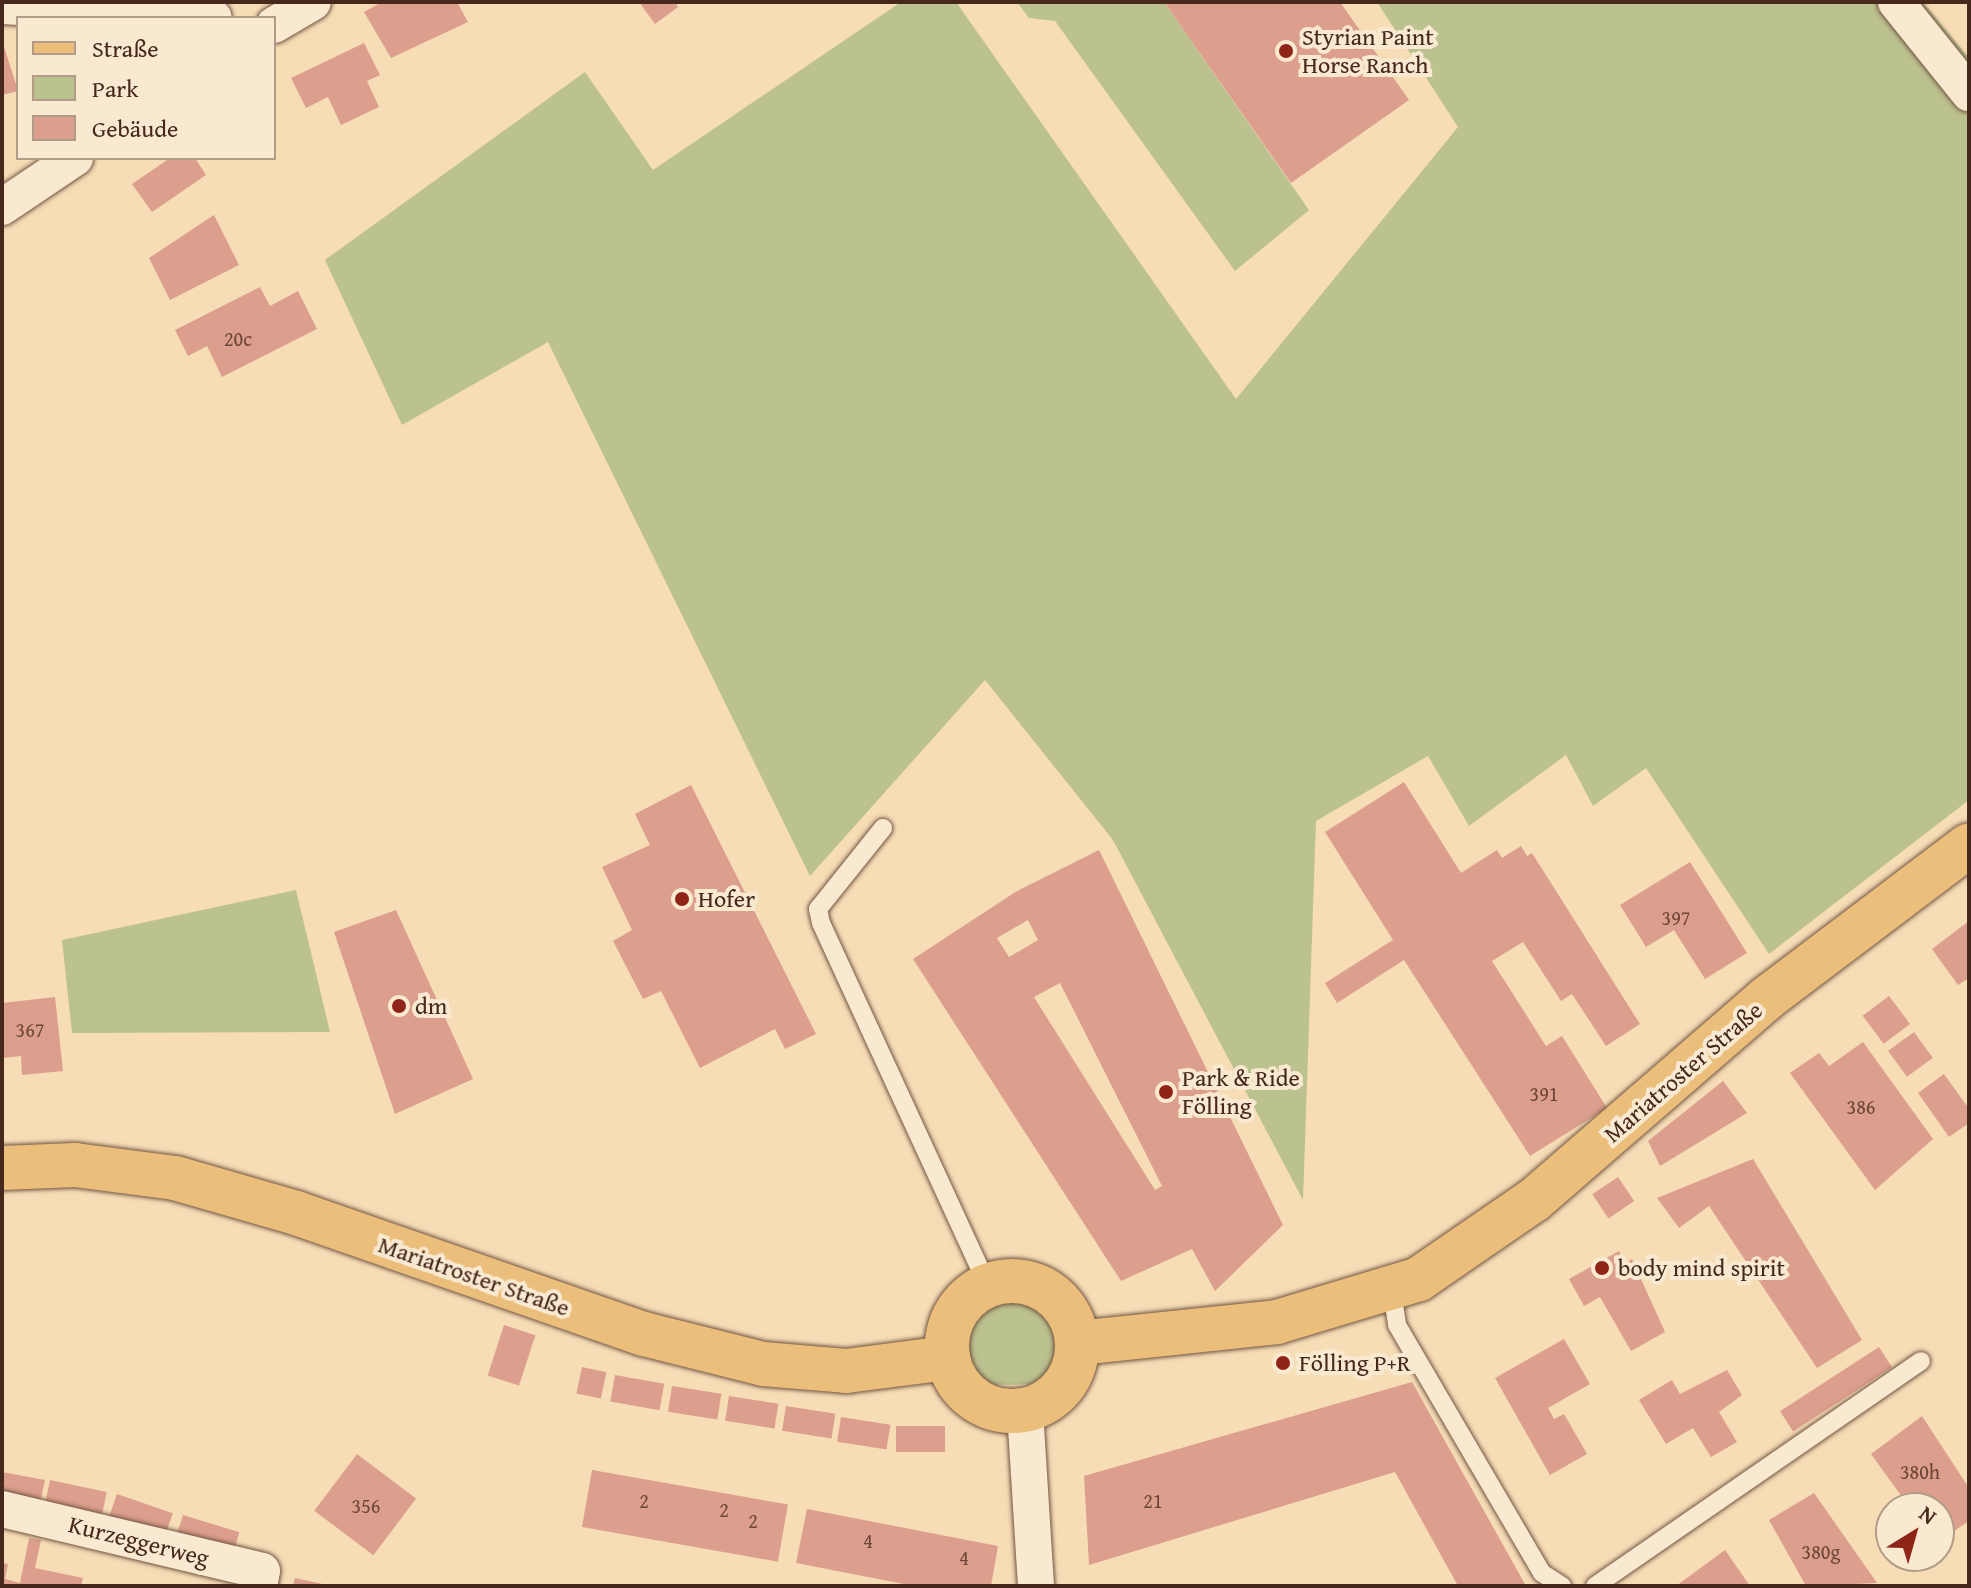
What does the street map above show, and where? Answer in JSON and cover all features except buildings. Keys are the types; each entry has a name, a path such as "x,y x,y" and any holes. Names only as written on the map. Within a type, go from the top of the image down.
{"main road":[{"name":"Mariatroster Straße","path":"1078,1343 1277,1322 1392,1292 1448,1262 1534,1200 1767,998 1969,845"},
{"name":"Mariatroster Straße","path":"2,1168 75,1165 175,1178 296,1213 644,1334 763,1364 846,1371 948,1358"},
{"path":"1012,1281 1047,1292 1072,1319 1078,1343 1064,1387 1025,1411 984,1406 961,1385 948,1358 955,1315 988,1286 1012,1281"}],"street":[{"path":"276,23 313,2"},
{"path":"1896,2 1969,93"},
{"path":"2,6 179,16"},
{"path":"2,207 72,160"},
{"path":"1025,1411 1036,1586"},
{"name":"Kurzeggerweg","path":"2,1509 262,1571 259,1586"}],"lane":[{"path":"883,828 818,909 821,923 988,1286"},
{"path":"1392,1292 1397,1325 1542,1573 1562,1586"},
{"path":"1595,1586 1921,1361"}],"green space":[{"path":"901,2 956,2 1236,399 1458,127 1377,2 1923,2 1969,58 1969,800 1769,954 1646,768 1593,806 1566,755 1469,826 1428,756 1316,821 1303,1200 1113,840 985,680 810,876 548,342 402,425 325,260 585,72 653,170"},
{"path":"1017,2 1164,2 1309,210 1235,271 1055,21 1029,18"},
{"path":"296,890 330,1032 72,1033 62,940"},
{"path":"1012,1295 1043,1305 1061,1330 1060,1361 1045,1384 984,1385 966,1361 971,1318 982,1306"}],"place":[{"name":"Styrian Paint Horse Ranch","path":"1286,51"},
{"name":"Hofer","path":"682,899"},
{"name":"dm","path":"399,1006"},
{"name":"Park & Ride Fölling","path":"1166,1092"},
{"name":"body mind spirit","path":"1602,1268"},
{"name":"Fölling P+R","path":"1283,1363"}]}
